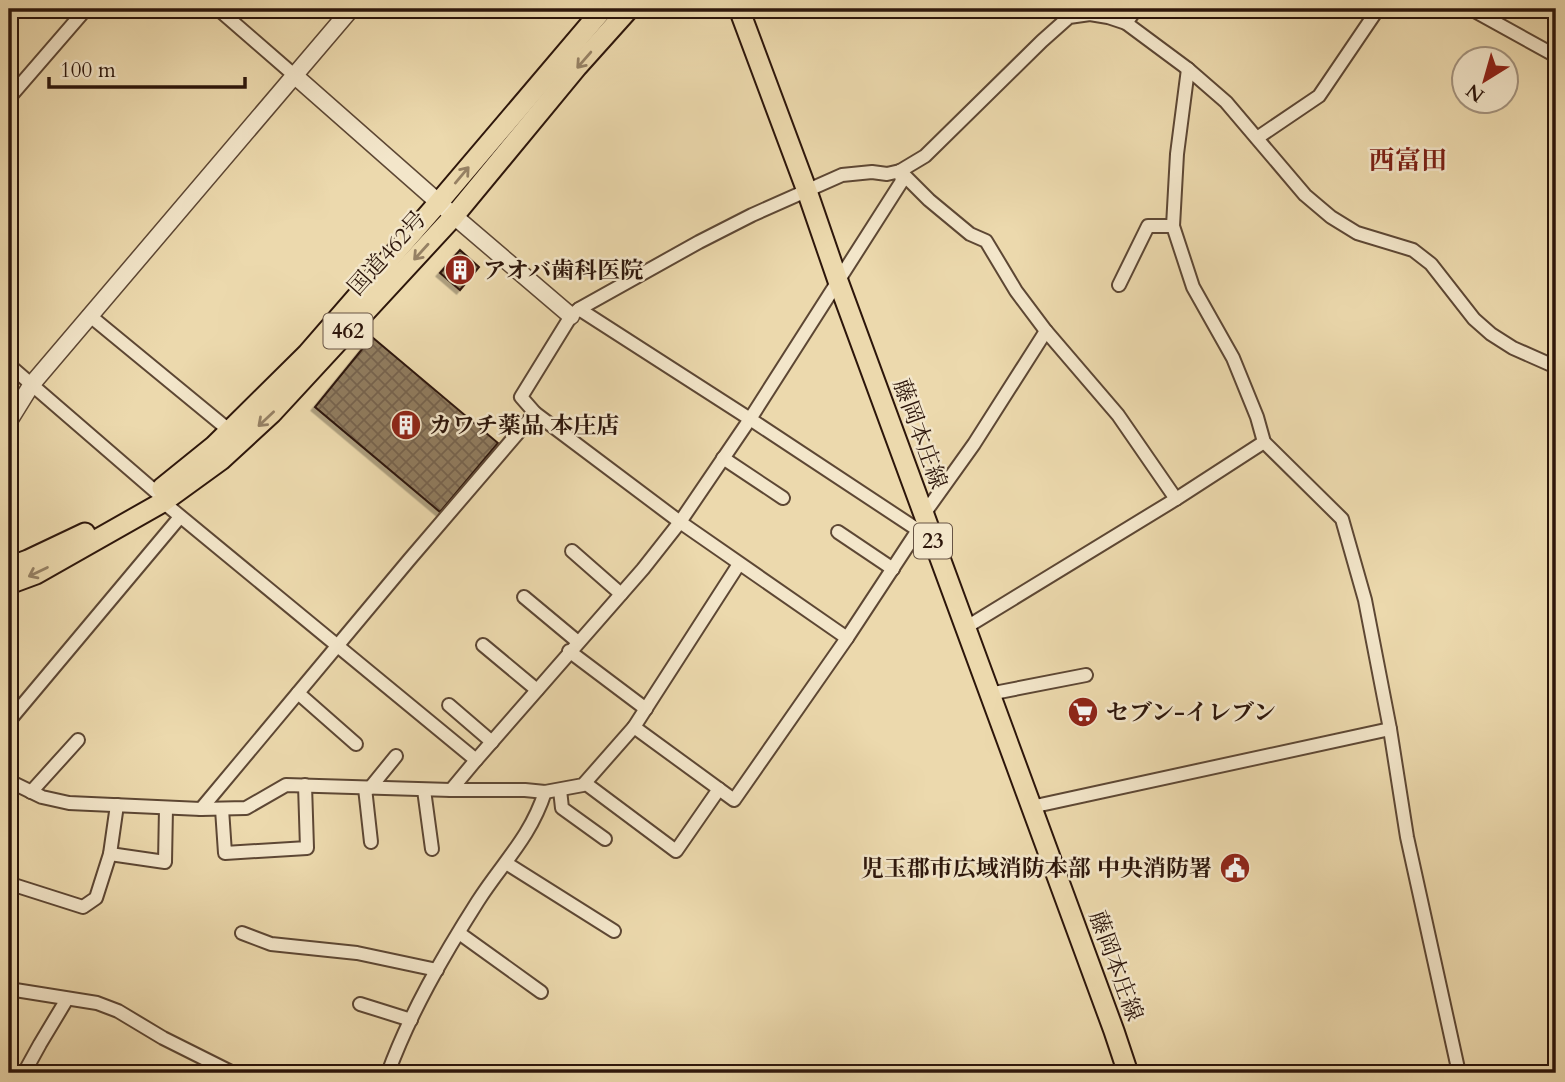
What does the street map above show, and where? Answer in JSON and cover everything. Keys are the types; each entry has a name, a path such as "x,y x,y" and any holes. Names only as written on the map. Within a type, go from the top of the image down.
{"main road":[{"name":"国道462号","path":"9,567 160,497 307,354 603,9"},
{"name":"国道462号","path":"9,584 36,574 220,460 272,413 454,216 577,67 629,9"},
{"name":"藤岡本庄線","path":"739,9 807,191 923,523 965,628 1128,1073"}],"street":[{"path":"9,98 86,9"},
{"path":"218,9 454,216 575,312 923,523"},
{"path":"9,421 32,384 89,315 351,9"},
{"path":"1126,23 1136,9"},
{"path":"1257,138 1319,96 1378,9"},
{"path":"1474,9 1556,56"},
{"path":"846,638 680,522 535,413 521,397 575,312 752,215 842,175 872,172 887,174 925,156 1069,17 1090,14 1126,23 1188,69 1226,102 1305,195 1331,217 1357,233 1413,250 1431,264 1474,319 1491,334 1513,348 1556,367"},
{"path":"1188,69 1177,154 1173,226 1193,288 1233,358 1264,442 1342,519 1365,600 1390,729 1407,837 1459,1073"},
{"path":"451,790 680,522 750,419 902,181 900,170"},
{"path":"900,170 929,200 970,234 986,241 1016,291 1046,331 1118,415 1176,499"},
{"path":"1119,285 1148,226 1173,226"},
{"path":"89,315 230,431"},
{"path":"634,727 734,800 893,569 1046,331"},
{"path":"9,365 180,517 476,760"},
{"path":"201,810 535,413"},
{"path":"965,628 1264,442"},
{"path":"723,458 783,498"},
{"path":"9,721 180,517"},
{"path":"838,532 893,569"},
{"path":"572,551 621,594"},
{"path":"9,781 42,797 69,803 201,810 246,808 286,785 545,792 573,788 585,783 634,727 739,564"},
{"path":"524,597 574,646 646,709"},
{"path":"483,645 537,690"},
{"path":"989,694 1087,675"},
{"path":"298,693 356,744"},
{"path":"449,705 492,742"},
{"path":"1031,807 1390,729"},
{"path":"31,792 78,740"},
{"path":"371,842 368,788 397,756"},
{"path":"585,783 676,851 719,789"},
{"path":"222,809 225,853 307,848 305,785"},
{"path":"424,789 432,849"},
{"path":"559,790 562,808 605,839"},
{"path":"388,1073 420,998 478,900 525,837 545,792"},
{"path":"15,885 83,907 96,898 110,855 117,805"},
{"path":"110,855 164,862 166,808"},
{"path":"506,863 614,931"},
{"path":"242,933 271,944 357,953 437,970"},
{"path":"459,933 541,992"},
{"path":"9,989 97,1003 118,1011 163,1038 233,1073"},
{"path":"24,1073 67,999"},
{"path":"360,1004 411,1020"}],"building":[{"name":"アオバ歯科医院","path":"460,250 479,267 460,290 440,273"},
{"name":"カワチ薬品 本庄店","path":"372,337 498,443 440,512 315,407"}],"place":[{"name":"アオバ歯科医院","path":"460,270"},
{"name":"カワチ薬品 本庄店","path":"406,425"},
{"name":"セブン-イレブン","path":"1083,712"},
{"name":"児玉郡市広域消防本部 中央消防署","path":"1235,868"}],"district":[{"name":"西富田","path":"1408,160"}]}
